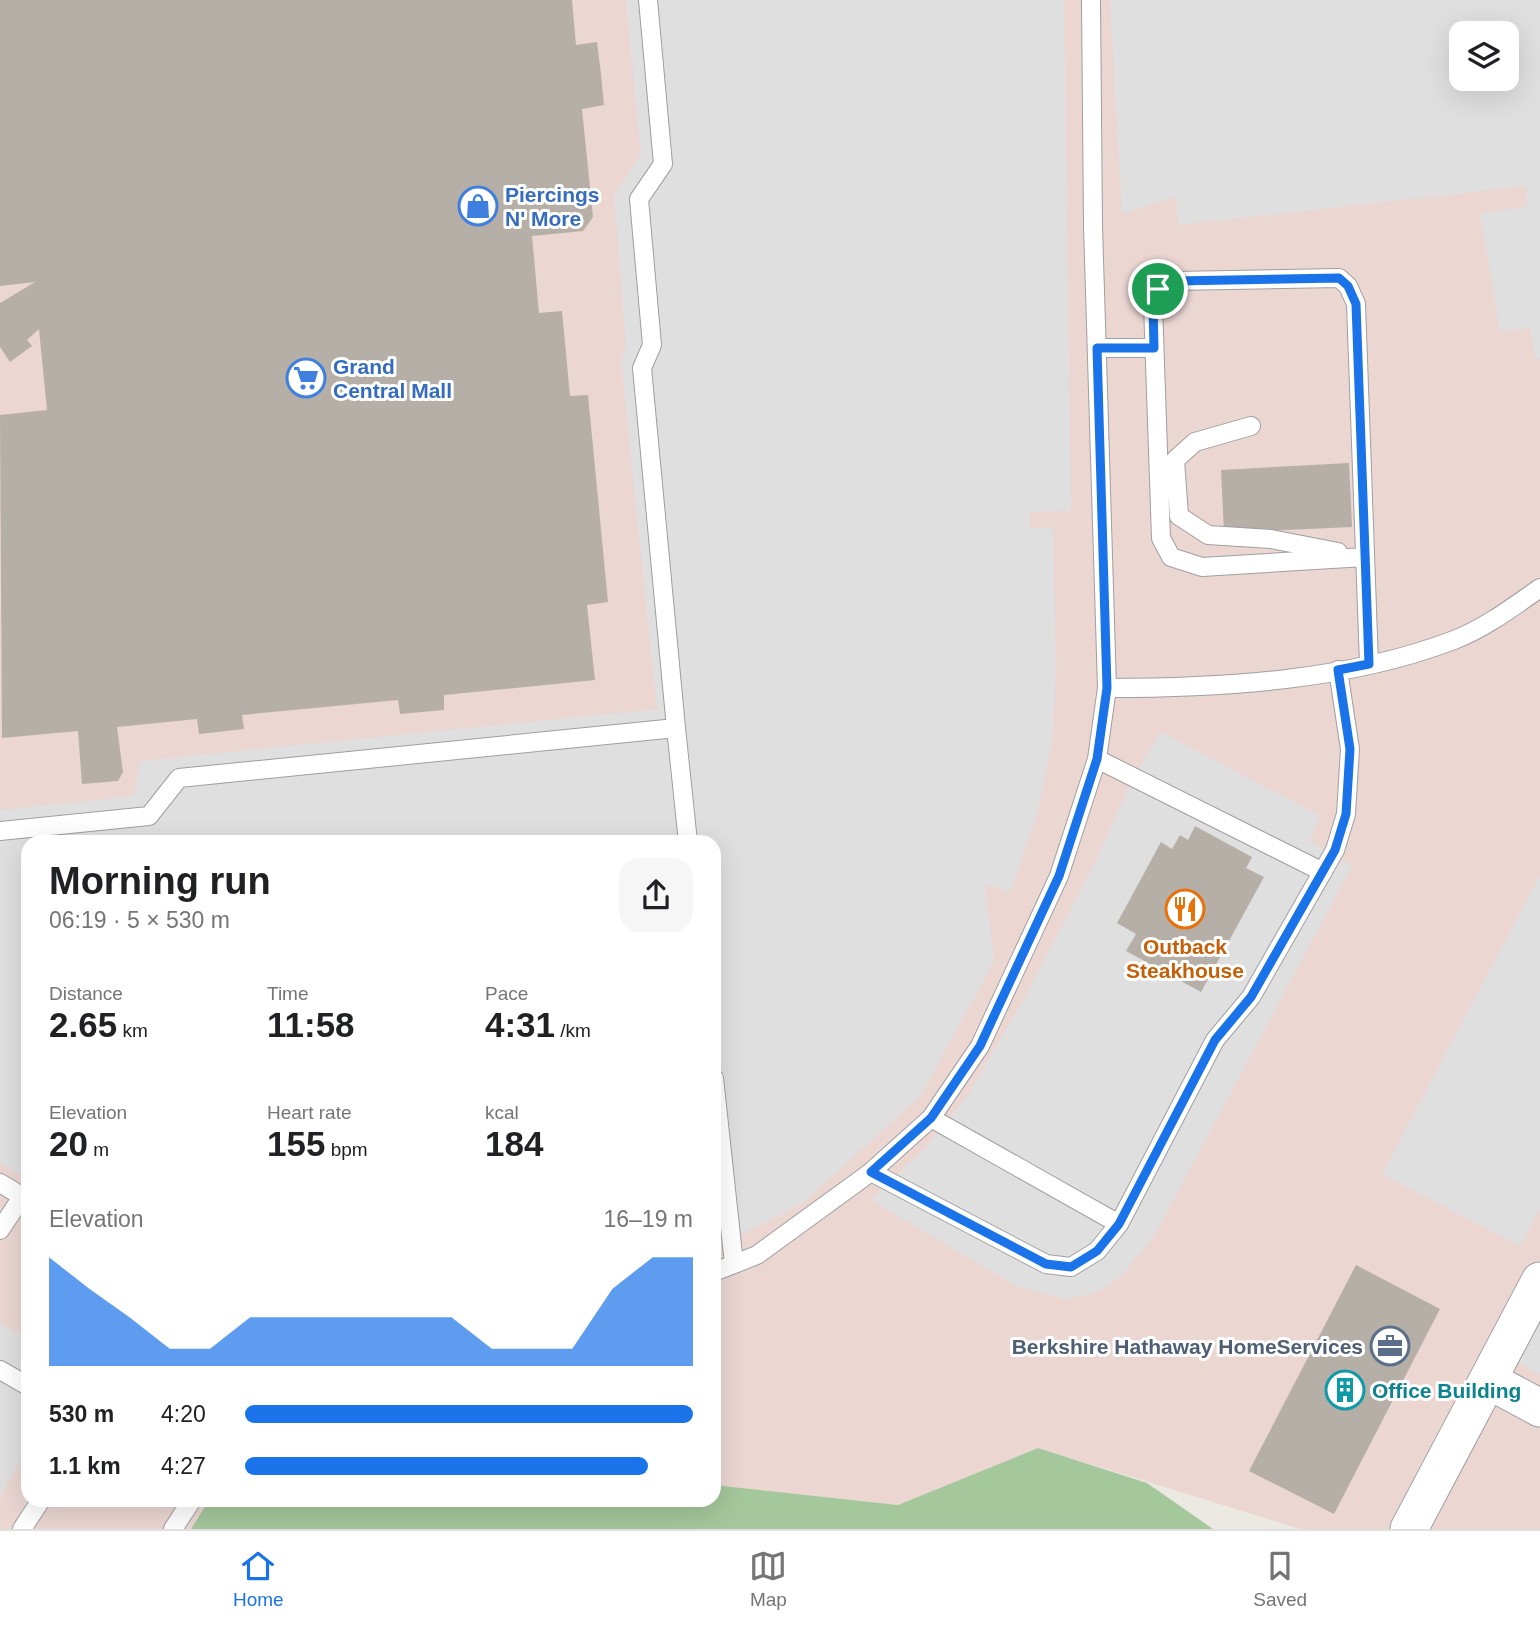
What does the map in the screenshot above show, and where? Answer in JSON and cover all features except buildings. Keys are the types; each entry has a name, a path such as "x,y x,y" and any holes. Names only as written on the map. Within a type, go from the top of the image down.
{"street":[{"path":"1409,1529 1540,1281"},
{"path":"1488,1380 1540,1408"}],"lane":[{"path":"648,0 663,164 639,199 652,345 642,368 687,835"},
{"path":"721,1269 757,1255 871,1172 931,1118 980,1046 1059,876 1097,759 1107,688 1091,0"},
{"path":"1365,557 1202,567 1171,557 1161,538 1153,305 1158,289 1174,281 1339,278 1348,286 1356,304 1369,664"},
{"path":"1097,348 1154,348"},
{"path":"1251,426 1195,442 1175,460 1179,516 1209,536 1271,539 1365,557"},
{"path":"1107,688 1252,681 1369,664 1455,639 1503,614 1540,587"},
{"path":"871,1172 1046,1264 1071,1267 1097,1251 1119,1224 1215,1040 1251,997 1335,850 1346,814 1350,749 1338,670"},
{"path":"0,831 149,816 179,778 676,728"},
{"path":"1097,759 1323,872"},
{"path":"931,1118 1119,1224"},
{"path":"721,1143 734,1264"},
{"path":"0,1183 21,1196"},
{"path":"0,1230 21,1203"},
{"path":"0,1370 21,1382"},
{"path":"22,1529 36,1507"},
{"path":"173,1529 187,1507"}],"shaded area":[{"name":"Grand Central Mall","path":"0,0 1540,0 1540,1529 1300,1529 1038,1448 899,1505 721,1486 721,835 21,835 21,1507 205,1507 191,1529 0,1529"},
{"path":"626,0 1064,0 1071,511 1030,512 1030,528 1053,527 1056,670 1052,741 1038,811 1010,892 985,884 994,961 921,1095 803,1203 721,1244 721,835 21,835 21,1175 0,1163 0,810 134,796 140,761 657,709 621,359 626,347 614,194 641,155"},
{"path":"1110,0 1540,0 1540,358 1536,359 1530,328 1500,331 1480,214 1527,206 1526,186 1178,225 1176,197 1122,214"},
{"path":"1161,732 1320,816 1310,841 1352,866 1154,1236 1122,1275 1096,1293 1065,1299 1016,1286 871,1200 925,1148 968,1095 1024,999 1096,860 1136,772"},
{"path":"1540,875 1540,1208 1520,1246 1382,1174"},
{"path":"1540,1320 1540,1375 1518,1363"},
{"path":"0,1324 21,1334 21,1460 0,1497"}],"green space":[{"path":"1038,1448 1147,1483 1213,1529 191,1529 205,1507 721,1507 721,1486 898,1505"}],"place":[{"name":"Piercings N' More","path":"478,206"},
{"name":"Grand Central Mall","path":"306,378"},
{"name":"Outback Steakhouse","path":"1185,909"},
{"name":"Berkshire Hathaway HomeServices","path":"1390,1346"},
{"name":"Office Building","path":"1345,1390"}],"route":[{"path":"1339,278 1348,286 1356,304 1369,664 1338,670 1350,749 1346,814 1335,850 1251,997 1215,1040 1119,1224 1097,1251 1071,1267 1046,1264 871,1172 931,1118 980,1046 1059,876 1097,759 1107,688 1097,348 1154,348 1153,305 1158,289 1174,281 1339,278"}]}
